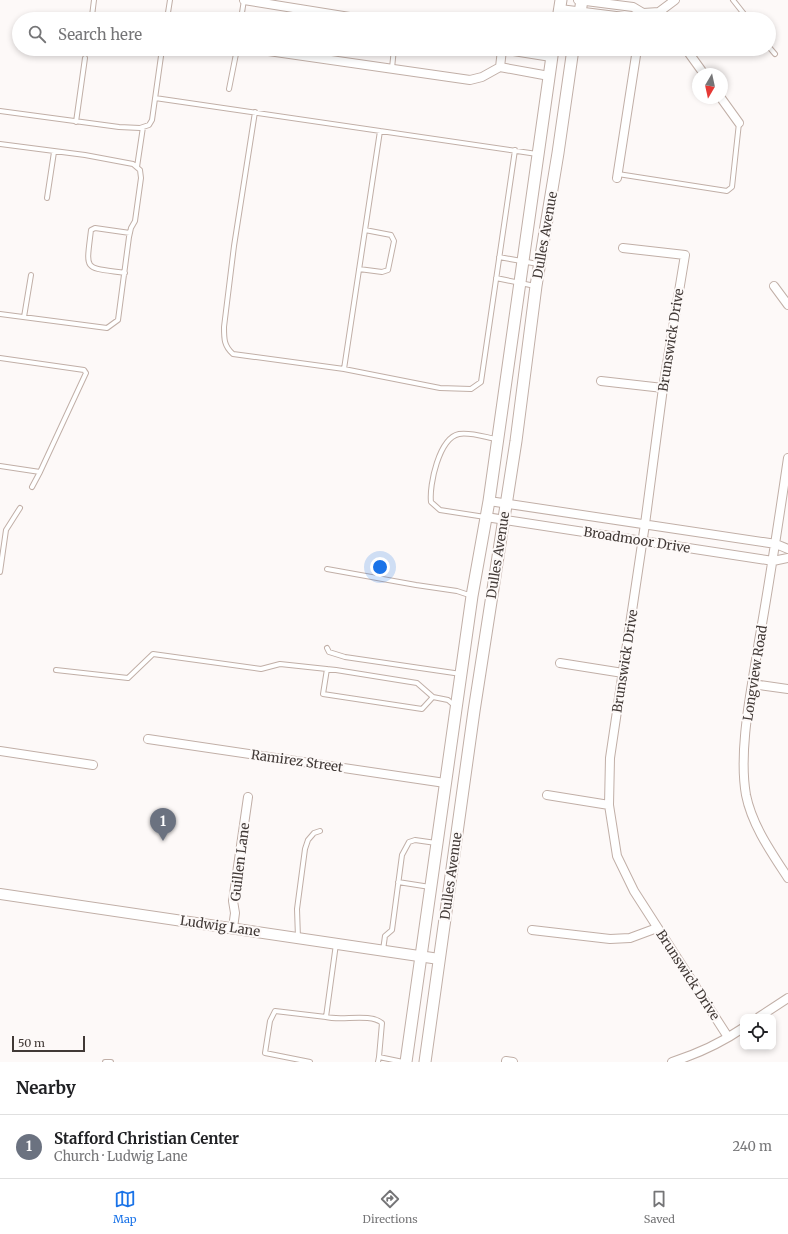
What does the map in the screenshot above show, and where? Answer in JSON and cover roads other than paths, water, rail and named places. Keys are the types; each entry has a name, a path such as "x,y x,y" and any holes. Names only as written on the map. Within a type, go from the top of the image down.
{"main road":[{"name":"Dulles Avenue","path":"404,1062 421,957 472,596 489,500 552,56"},
{"name":"Dulles Avenue","path":"425,1062 474,711 518,424 536,286 572,56"},
{"path":"456,708 474,711"}],"street":[{"path":"244,0 319,12"},
{"path":"659,12 675,0"},
{"path":"559,9 580,6 606,12"},
{"path":"302,56 470,80 482,78 500,67 549,76"},
{"path":"500,67 501,56"},
{"path":"618,176 636,56"},
{"path":"691,56 700,68"},
{"path":"726,104 740,123"},
{"name":"Brunswick Drive","path":"624,248 685,255 663,388 643,542 610,758 609,805 617,856 634,891 728,1037"},
{"path":"774,286 788,305"},
{"path":"601,381 663,388"},
{"name":"Longview Road","path":"787,876 769,850 753,819 746,796 742,765 752,684 776,544 788,458"},
{"name":"Broadmoor Drive","path":"489,500 776,544 788,549"},
{"name":"Broadmoor Drive","path":"486,517 773,561 788,558"},
{"path":"560,663 623,673"},
{"path":"752,684 788,689"},
{"name":"Ramirez Street","path":"148,739 445,783"},
{"path":"0,750 93,765"},
{"path":"547,795 609,805"},
{"name":"Guillen Lane","path":"233,928 235,913 232,901 248,797"},
{"name":"Ludwig Lane","path":"0,894 439,960"},
{"path":"532,930 610,940 630,938 657,928"},
{"path":"764,1014 788,998"},
{"path":"672,1062 692,1056 740,1030"}],"lane":[{"path":"92,12 94,0"},
{"path":"168,12 170,0"},
{"path":"242,12 244,0"},
{"path":"734,0 743,12"},
{"path":"0,111 119,127 143,127 149,125 152,120 161,56"},
{"path":"229,89 236,56"},
{"path":"392,69 393,56"},
{"path":"76,122 85,58"},
{"path":"155,98 537,154"},
{"path":"255,112 234,246 224,340 228,349 233,354 344,369 440,388 471,389 481,382 515,150"},
{"path":"618,176 727,191 732,187 740,123"},
{"path":"137,167 143,127"},
{"path":"344,369 380,131"},
{"path":"0,144 86,155 133,164 137,167 142,178 135,221 130,233 118,320 107,328 0,314"},
{"path":"47,198 54,152"},
{"path":"125,273 95,269 90,266 87,261 92,230 95,228 130,233"},
{"path":"359,269 382,272 388,270 394,241 391,235 365,230"},
{"path":"499,257 540,264"},
{"path":"24,317 31,275"},
{"path":"496,278 536,286"},
{"path":"0,358 84,370 86,373 32,487"},
{"path":"486,517 440,510 431,502 430,488 438,458 453,437 460,434 497,439"},
{"path":"0,466 40,472"},
{"path":"0,572 6,530 20,508"},
{"path":"327,569 457,591 472,596"},
{"path":"327,648 329,652 345,657 461,674"},
{"path":"56,670 128,678 153,654 261,669 280,664 327,669 416,683 433,696 448,700 456,708"},
{"path":"327,669 323,694 422,709 433,696"},
{"path":"298,938 297,908 305,849 308,840 314,833 320,831"},
{"path":"383,951 385,936 392,930 402,855 409,842 415,840 437,843"},
{"path":"398,882 431,887"},
{"path":"326,1017 336,944"},
{"path":"310,1062 265,1053 270,1021 275,1012 334,1019 360,1018 379,1020 382,1023 379,1060 404,1062"},
{"path":"105,1062 111,1062"}],"place":[{"name":"Stafford Christian Center","path":"163,841"}]}
